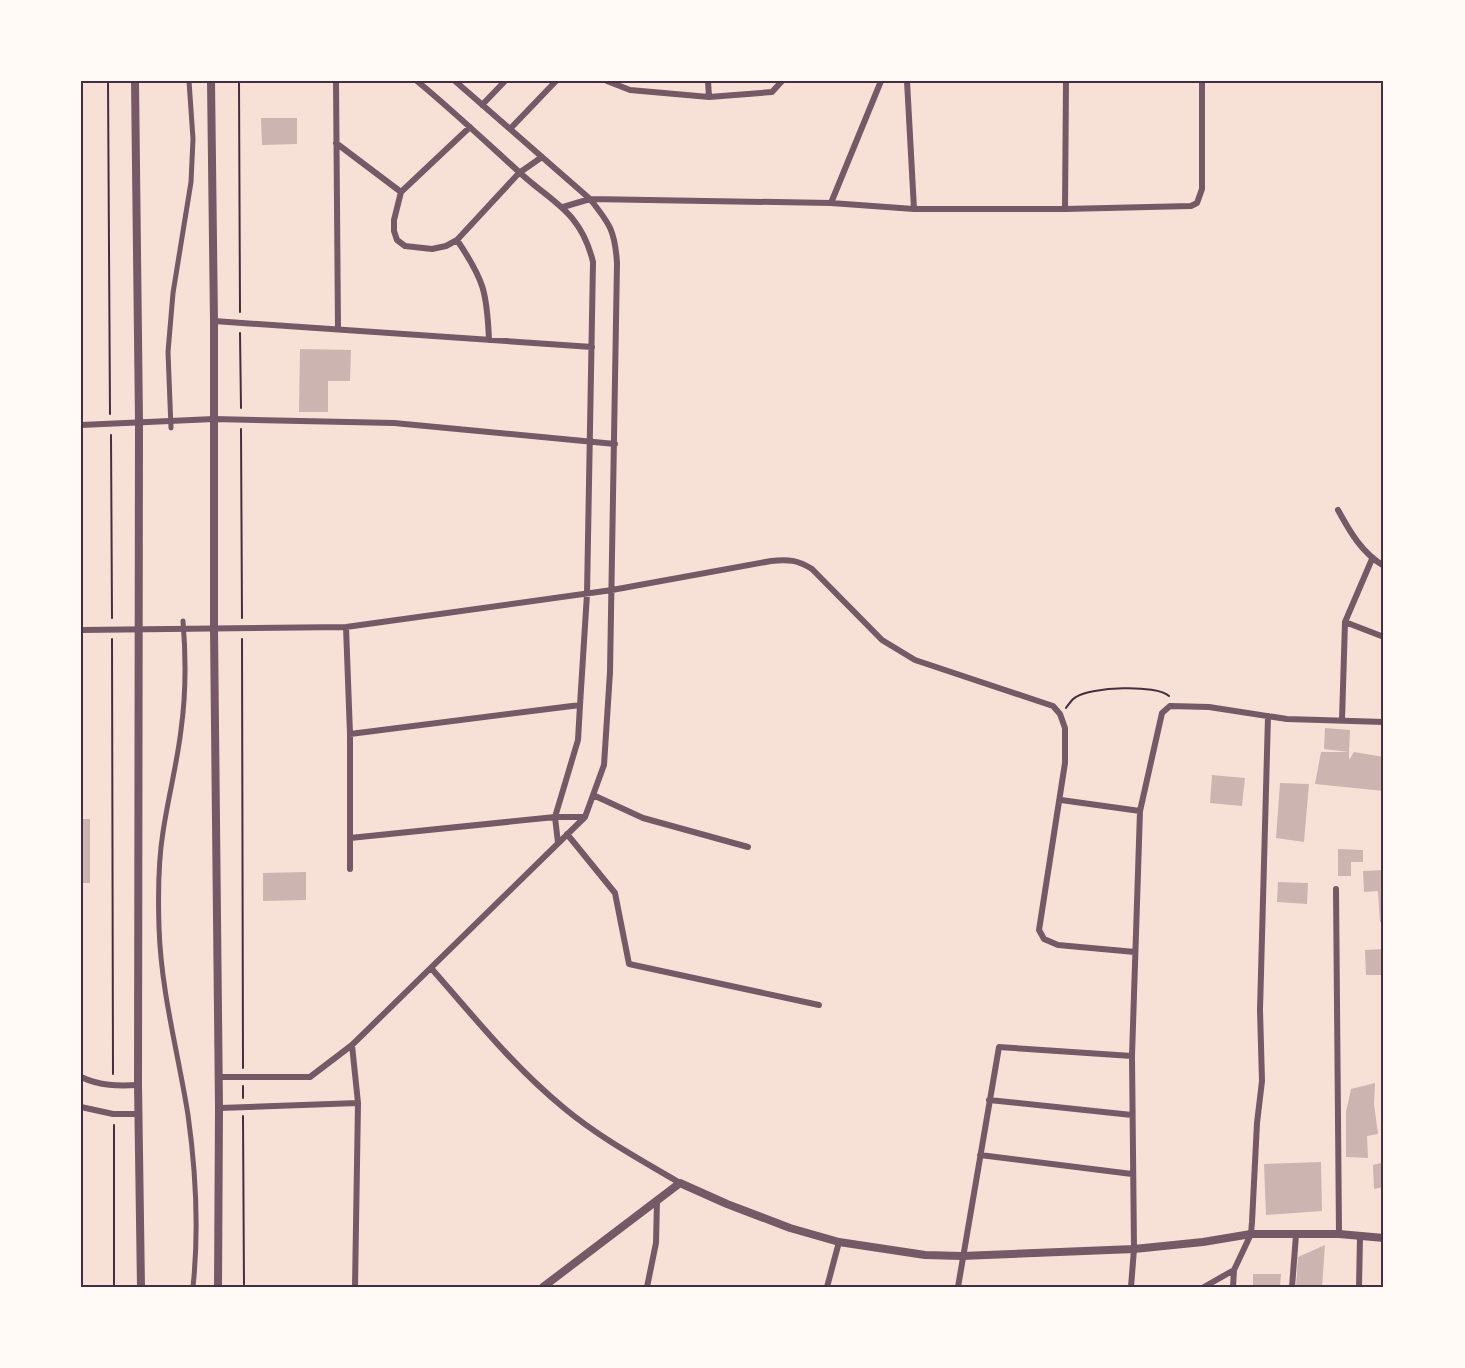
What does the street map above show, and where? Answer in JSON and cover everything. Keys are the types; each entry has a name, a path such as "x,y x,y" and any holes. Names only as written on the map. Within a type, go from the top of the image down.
{"street":[{"path":"135,81 139,422 138,1085 141,1287"},
{"path":"171,424 168,352 172,293 191,182 193,139 189,81"},
{"path":"210,81 214,321 214,630 219,1077 218,1287"},
{"path":"336,81 338,329"},
{"path":"417,81 519,173 563,207 583,233 593,262 587,594 578,740 555,817 558,843"},
{"path":"219,1077 310,1077 352,1045 585,817 604,765 612,590 618,263 616,241 609,222 590,199 455,81"},
{"path":"482,105 505,81"},
{"path":"510,129 556,81"},
{"path":"607,81 630,90 708,97 772,92 782,81"},
{"path":"708,81 708,97"},
{"path":"831,203 881,81"},
{"path":"907,81 914,209"},
{"path":"1065,209 1066,81"},
{"path":"563,207 590,199 831,203 914,209 1191,206 1197,203 1202,189 1202,81"},
{"path":"470,127 400,192 394,231 397,240 405,246 432,249 446,246 457,240 519,173 542,157"},
{"path":"336,143 400,192"},
{"path":"457,240 475,267 483,285 488,306 489,340"},
{"path":"214,321 592,347"},
{"path":"81,425 139,422 171,424 214,419 394,423 615,444"},
{"path":"1338,510 1352,536 1372,559 1384,566"},
{"path":"81,630 242,630 346,627 587,594 771,561 789,559 801,562 812,569 882,640 915,660 1053,706 1060,714 1065,728 1065,763 1039,930 1044,939 1058,945 1136,952"},
{"path":"1342,720 1345,622 1372,559"},
{"path":"183,621 185,672 182,729 163,834 159,928 162,973 188,1115 195,1185 197,1247 193,1287"},
{"path":"1345,622 1384,637"},
{"path":"346,627 350,734 350,869"},
{"path":"350,734 580,705"},
{"path":"1131,1287 1134,1249 1132,1056 1140,811 1162,713 1170,706 1209,707 1287,719 1384,722"},
{"path":"1233,1287 1234,1270 1251,1234 1262,1081 1260,1010 1268,716"},
{"path":"593,795 644,818 748,847"},
{"path":"1061,800 1140,811"},
{"path":"350,838 555,817 585,817"},
{"path":"567,834 615,893 629,964 819,1005"},
{"path":"1336,889 1339,1234"},
{"path":"431,968 509,1057 565,1109 625,1152 680,1183 727,1204 790,1228 839,1242 925,1255 962,1256 1134,1249 1203,1242 1251,1234 1339,1234 1384,1238"},
{"path":"352,1045 357,1103 355,1287"},
{"path":"958,1287 999,1047 1132,1056"},
{"path":"81,1077 95,1083 113,1086 138,1085"},
{"path":"990,1100 1132,1115"},
{"path":"219,1108 357,1103"},
{"path":"81,1107 114,1114 139,1114"},
{"path":"980,1155 1132,1174"},
{"path":"543,1287 680,1183"},
{"path":"647,1287 656,1243 657,1201"},
{"path":"1292,1287 1296,1235"},
{"path":"1359,1287 1360,1236"},
{"path":"827,1287 839,1242"},
{"path":"1204,1287 1234,1270"}],"path":[{"path":"108,81 113,1086"},
{"path":"239,81 244,1287"},
{"path":"1060,714 1076,696 1118,688 1160,690 1167,693 1177,706"},
{"path":"114,1114 114,1287"}],"building":[{"path":"261,118 297,118 297,144 262,145"},
{"path":"300,349 351,350 350,381 328,381 328,412 299,412"},
{"path":"1325,728 1350,730 1349,752 1324,749"},
{"path":"1321,752 1349,752 1349,760 1354,752 1384,757 1384,791 1315,784"},
{"path":"1212,775 1245,778 1242,806 1210,803"},
{"path":"1280,783 1309,784 1304,842 1276,838"},
{"path":"81,819 90,819 90,883 81,883"},
{"path":"1338,849 1363,850 1363,862 1351,862 1351,876 1338,876"},
{"path":"1384,870 1384,922 1380,922 1378,891 1364,892 1363,871"},
{"path":"306,872 306,900 263,901 263,873"},
{"path":"1278,882 1308,883 1307,904 1277,902"},
{"path":"1384,949 1384,975 1366,975 1365,950"},
{"path":"1375,1083 1374,1104 1378,1134 1367,1136 1368,1158 1346,1157 1346,1112 1351,1089"},
{"path":"1321,1162 1322,1211 1266,1215 1264,1164"},
{"path":"1384,1162 1384,1187 1374,1189 1373,1165"},
{"path":"1325,1245 1322,1287 1296,1287 1298,1257"},
{"path":"1253,1274 1281,1274 1280,1287 1253,1287"}]}
